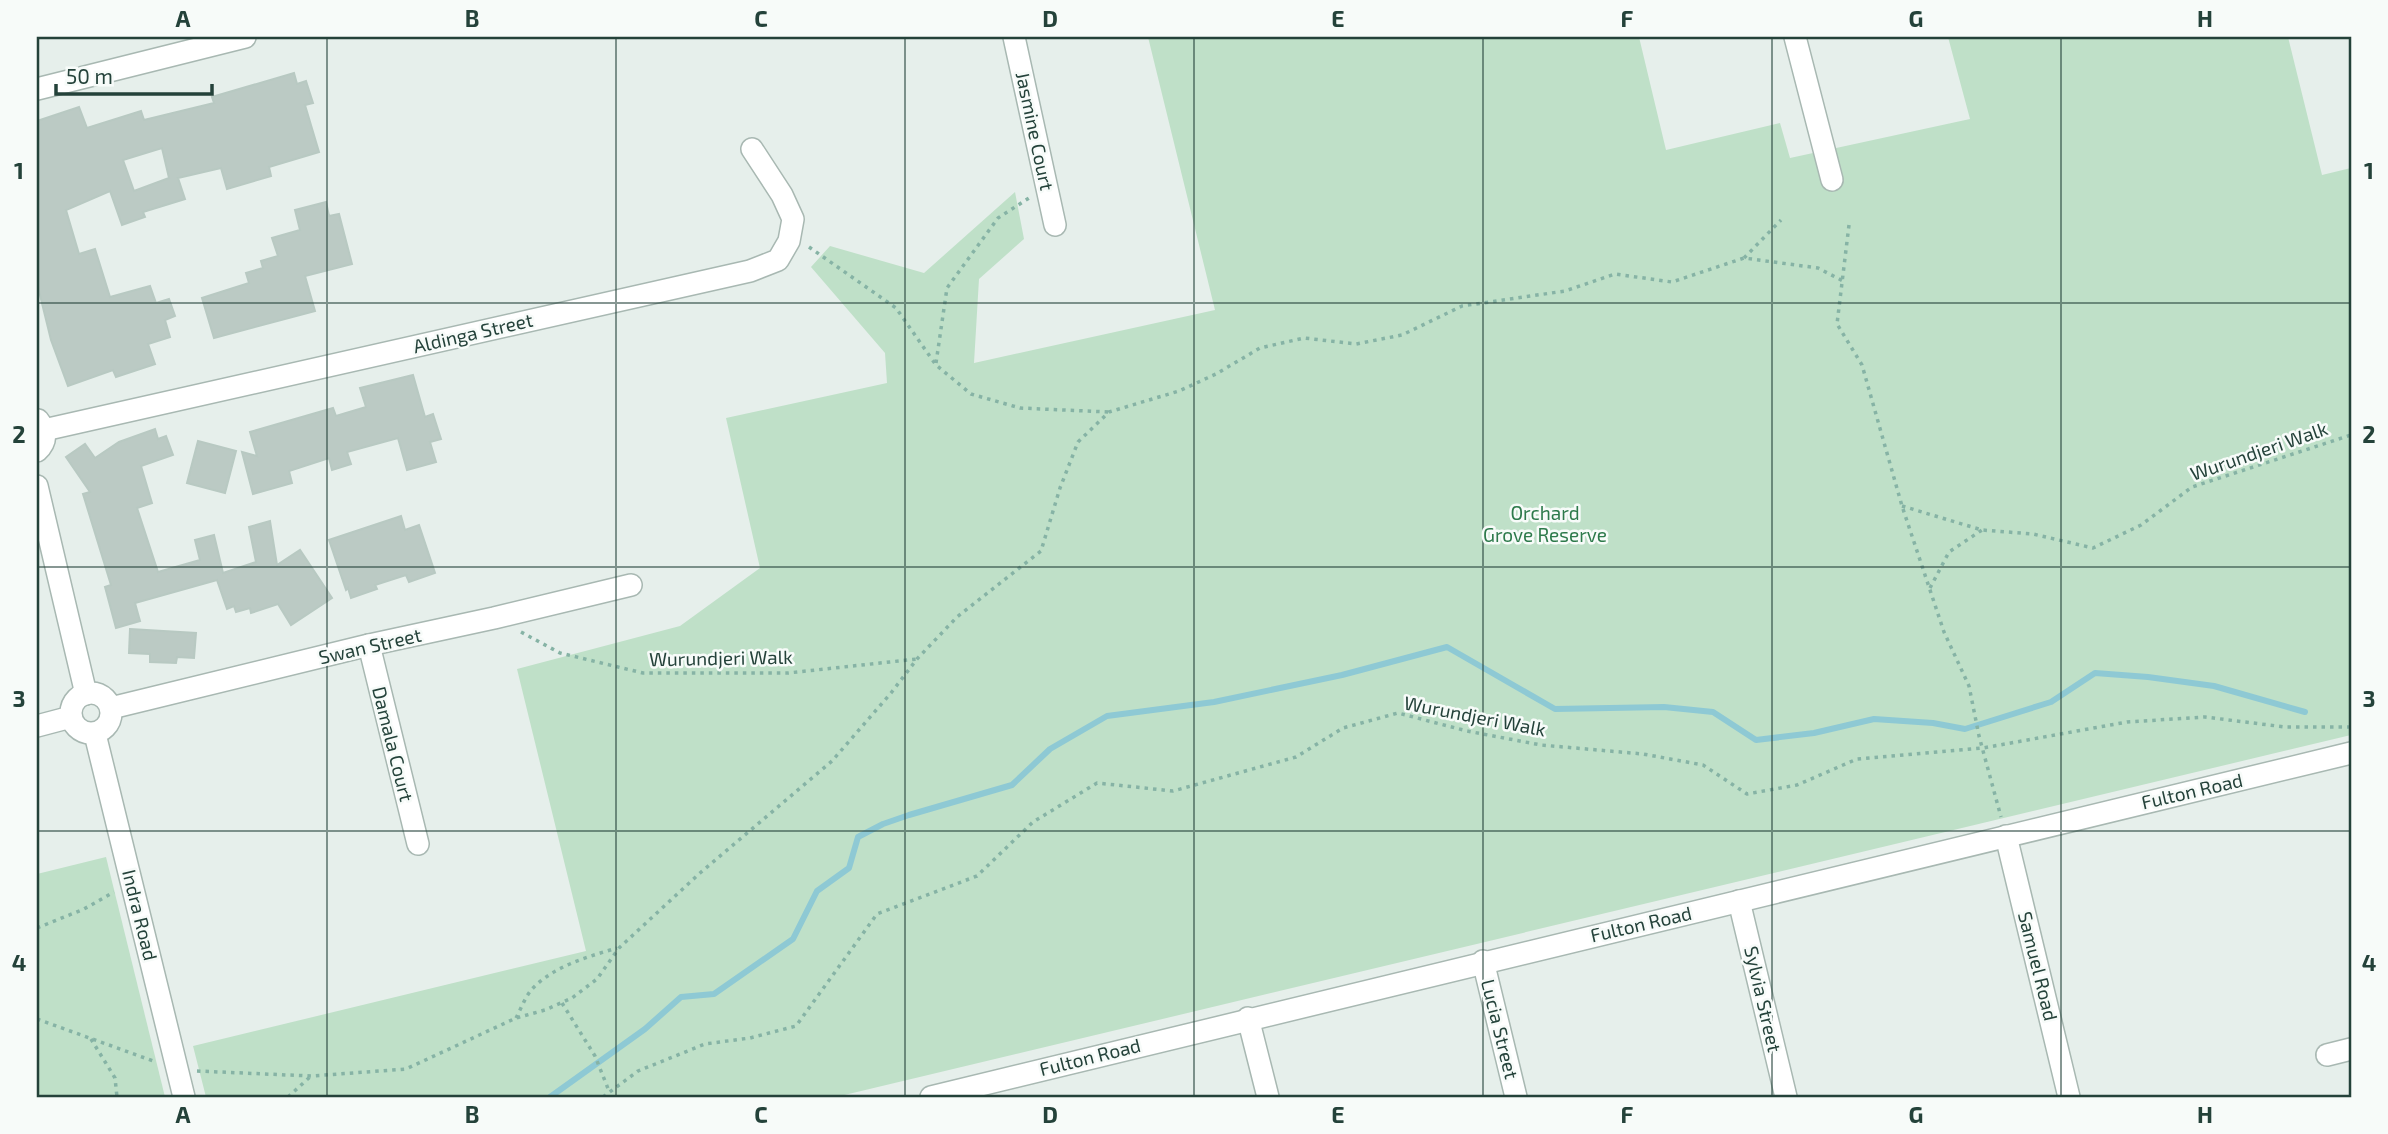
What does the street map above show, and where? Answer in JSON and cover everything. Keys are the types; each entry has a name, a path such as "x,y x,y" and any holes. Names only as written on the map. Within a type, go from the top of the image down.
{"street":[{"path":"37,89 245,37"},
{"name":"Jasmine Court","path":"1014,37 1055,225"},
{"path":"1795,37 1832,180"},
{"path":"752,149 782,195 793,219 790,234"},
{"name":"Aldinga Street","path":"41,425 750,271 778,260 789,242 790,234"},
{"path":"37,451 44,443 41,425"},
{"path":"37,486 86,694"},
{"name":"Swan Street","path":"111,708 631,585"},
{"name":"Damala Court","path":"369,645 418,844"},
{"path":"86,694 102,697 111,708 108,725 95,734 78,729 71,718 74,703 86,694"},
{"path":"37,726 71,718"},
{"name":"Indra Road","path":"95,734 184,1097"},
{"name":"Fulton Road","path":"931,1097 1483,961 2351,753"},
{"name":"Samuel Road","path":"2006,836 2069,1097"},
{"name":"Sylvia Street","path":"1739,901 1786,1097"},
{"name":"Lucia Street","path":"1483,961 1516,1097"},
{"path":"1248,1018 1268,1097"},
{"path":"2327,1055 2351,1049"}],"path":[{"path":"936,365 947,288 998,218 1047,186"},
{"path":"1744,258 1781,220"},
{"path":"1849,225 1838,324 1862,365 1902,506 1944,632 1969,686 1979,736 2006,836"},
{"path":"790,234 896,308 936,365 971,394 1020,408 1110,412 1179,391 1216,374 1260,348 1304,338 1356,344 1402,335 1462,306 1565,291 1615,274 1672,282 1744,258 1818,268 1843,281"},
{"path":"37,1019 177,1070 311,1076 406,1069 516,1018 545,1010 572,998 597,979 619,948 700,873 832,761 891,694 917,659 957,617 1041,551 1060,488 1078,442 1110,412"},
{"name":"Wurundjeri Walk","path":"1902,506 1982,530 2033,534 2093,548 2141,525 2192,487 2351,435"},
{"path":"1930,588 1949,552 1982,530"},
{"name":"Wurundjeri Walk","path":"494,618 560,653 643,673 788,673 917,659"},
{"name":"Wurundjeri Walk","path":"603,1097 638,1071 705,1044 750,1038 796,1026 877,914 977,876 1033,822 1097,783 1172,791 1296,757 1343,729 1398,713 1466,731 1541,745 1643,754 1703,765 1747,794 1797,785 1857,759 1983,748 2127,722 2205,717 2285,727 2351,727"},
{"path":"37,928 84,909 132,882"},
{"path":"516,1018 532,990 558,970 587,957 619,948"},
{"path":"562,1003 595,1056 609,1091"},
{"path":"90,1037 115,1078 117,1097"},
{"path":"288,1097 311,1076"}],"green space":[{"name":"Orchard Grove Reserve","path":"1148,37 1639,37 1666,150 1780,123 1790,158 1970,119 1948,37 2288,37 2322,175 2351,168 2351,735 836,1097 206,1097 193,1046 586,951 517,669 680,626 760,568 726,418 887,383 885,353 811,267 830,246 924,273 1015,192 1024,239 979,279 974,363 1215,310"},
{"path":"106,857 165,1097 37,1097 37,874"}],"building":[{"path":"294,73 297,84 306,81 313,103 305,105 319,152 269,167 271,176 227,189 221,168 178,178 185,199 143,212 145,217 122,225 110,191 66,210 79,254 95,249 110,297 150,286 156,303 169,299 175,316 165,320 170,337 148,344 155,364 116,377 113,370 68,386 51,340 37,283 37,121 79,107 87,128 141,111 144,120 214,103 212,97","holes":["162,148 169,178 134,191 123,160"]},
{"path":"326,202 329,216 339,214 352,264 305,276 315,311 214,338 202,298 249,283 246,273 263,268 261,261 278,256 272,238 300,230 295,210"},
{"path":"413,375 425,417 433,414 441,439 430,442 436,462 407,470 398,438 347,452 351,464 332,470 329,458 289,471 292,483 253,494 242,452 257,456 250,432 333,408 336,416 366,407 360,388"},
{"path":"155,429 158,439 166,436 173,455 141,466 152,503 137,508 158,572 200,560 195,540 214,535 223,573 256,562 249,527 270,521 277,565 300,550 332,598 291,625 278,604 251,613 250,608 236,612 234,606 227,609 217,580 135,603 140,621 116,628 105,587 111,585 83,494 90,492 66,457 85,444 95,458 119,442"},
{"path":"198,441 236,451 225,493 187,483"},
{"path":"401,516 405,530 419,525 435,573 409,582 406,575 375,585 377,589 351,598 329,540"},
{"path":"130,629 196,633 194,658 177,657 176,663 150,662 150,654 129,653"}],"waterway":[{"path":"550,1097 645,1029 681,997 714,994 793,939 817,891 849,868 858,837 909,815 1012,785 1050,749 1107,716 1214,702 1342,675 1447,647 1555,709 1664,707 1713,712 1756,740 1814,733 1874,719 1933,723 1965,729 2051,702 2095,673 2214,686 2305,712"}]}
